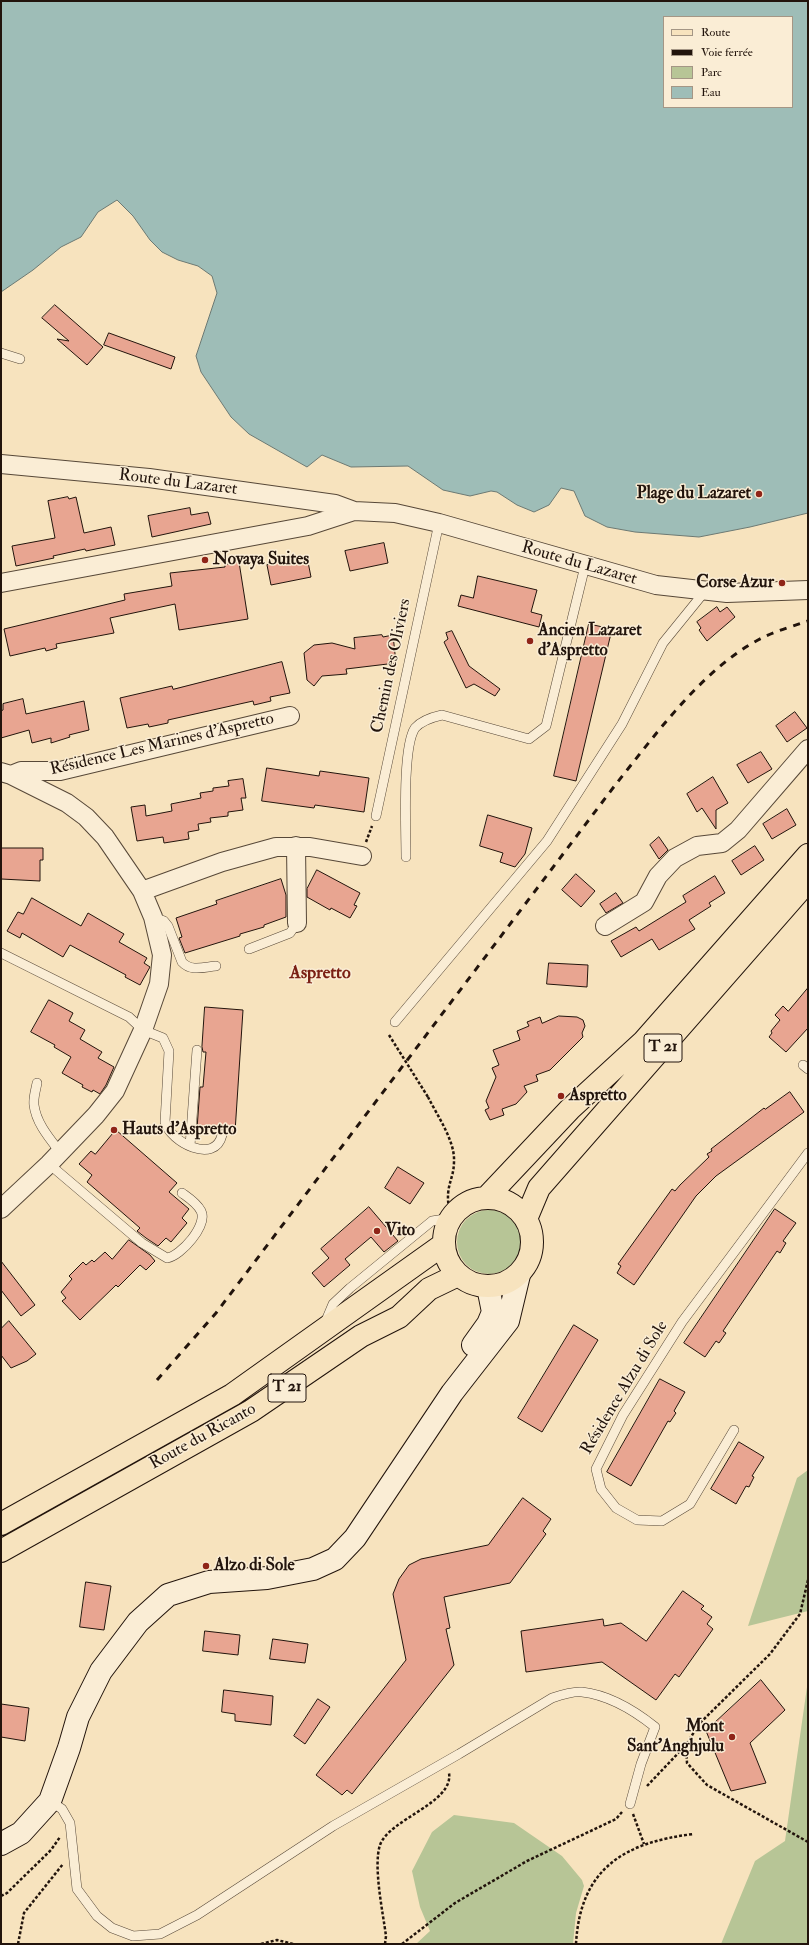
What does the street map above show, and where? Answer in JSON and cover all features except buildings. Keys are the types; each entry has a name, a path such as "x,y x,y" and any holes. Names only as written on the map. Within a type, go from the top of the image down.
{"main road":[{"name":"T 21","path":"487,1197 570,1109 644,1041 808,855"},
{"name":"T 21","path":"526,1218 539,1188 808,881"},
{"path":"487,1197 503,1200 516,1207 526,1218 531,1230 532,1248 526,1265 518,1275 509,1281 488,1287 472,1284 458,1275 448,1261 444,1244 445,1230 451,1218 466,1203 487,1197"},
{"name":"Route du Ricanto","path":"1,1524 232,1395 444,1244"},
{"name":"Route du Ricanto","path":"1,1551 251,1411 362,1336 399,1317 429,1289 458,1275"},
{"path":"1,1844 21,1833 50,1801 69,1748 78,1717 101,1671 138,1622 168,1595 209,1582 268,1578 313,1569 335,1558 355,1538 452,1393 508,1321 518,1275"},
{"path":"452,1393 464,1357 488,1324 493,1312 488,1287"}],"street":[{"name":"Route du Lazaret","path":"1,464 149,478 335,504 354,511 395,513 439,523 585,566 656,585 727,593 808,590"},
{"name":"Route du Lazaret","path":"1,583 308,526 354,511"},
{"name":"Résidence Les Marines d'Aspretto","path":"6,773 21,771 60,771 290,716"},
{"path":"606,926 644,902 658,876 675,858 697,846 722,843 738,830 808,749"},
{"path":"1,1209 55,1158 115,1091 143,1030 159,984 162,955 153,917 142,891 105,837 86,817 67,803 6,773"},
{"path":"142,891 230,860 276,846 296,846 362,856"},
{"path":"296,846 297,923"}],"lane":[{"path":"1,353 20,359"},
{"name":"Chemin des Oliviers","path":"376,816 439,523"},
{"path":"406,857 407,751 416,728 429,718 442,715 530,739 539,733 546,726 585,566"},
{"path":"395,1022 547,841 622,724 663,643 706,590"},
{"path":"153,917 164,921 168,926 182,962 186,967 216,966"},
{"path":"249,949 290,933 297,923"},
{"path":"1,953 129,1017 143,1030 163,1038 169,1051 165,1122 167,1129 173,1135 190,1146 207,1150 215,1148 219,1144 222,1135"},
{"path":"190,1146 197,1050"},
{"path":"37,1083 34,1105 38,1119 55,1158 142,1243 167,1258 181,1252 200,1226 202,1219 201,1211 196,1204 182,1193"},
{"name":"Résidence Alzu di Sole","path":"734,1430 690,1504 662,1521 637,1520 616,1508 601,1489 596,1469 624,1415 682,1322 808,1153"},
{"path":"322,1331 334,1304 350,1288 432,1221 451,1218"},
{"path":"50,1801 62,1808 70,1823 72,1855 77,1889 97,1916 112,1928 133,1936 160,1934 196,1915 334,1826 447,1762 552,1698 582,1692 624,1706 655,1727 641,1764 630,1804"}],"path":[{"path":"362,856 376,816"},
{"path":"389,1035 428,1097 449,1139 454,1161 446,1194 451,1218"},
{"path":"402,1944 455,1903 526,1861 616,1819 686,1746 699,1724 770,1654 800,1614 808,1580"},
{"path":"686,1746 687,1763 707,1785 808,1842"},
{"path":"386,1944 378,1876 380,1846 386,1834 444,1791 450,1778 447,1762"},
{"path":"630,1804 644,1844"},
{"path":"1,1896 7,1893 51,1850 70,1823"},
{"path":"576,1944 577,1923 588,1890 605,1868 625,1853 644,1844 667,1837 694,1834"},
{"path":"18,1944 24,1913 72,1855"},
{"path":"261,1944 277,1940 293,1944"}],"green space":[{"path":"483,1210 495,1210 512,1219 519,1230 521,1242 519,1254 512,1265 495,1274 483,1274 471,1269 462,1260 457,1248 457,1236 462,1224 471,1215"},
{"path":"808,1470 808,1611 748,1626 797,1478"},
{"path":"808,1680 808,1944 721,1944 755,1861 785,1841"},
{"path":"454,1815 514,1823 562,1856 582,1880 584,1886 576,1913 573,1944 416,1944 430,1931 420,1907 412,1871 432,1832"}],"water":[{"path":"1,1 808,1 808,513 750,527 699,537 635,532 607,527 585,516 574,491 561,488 549,505 534,512 517,505 497,492 491,491 470,496 443,490 408,466 351,467 322,455 307,467 249,434 231,417 201,372 196,356 217,293 212,276 198,266 178,260 162,252 150,240 133,216 117,200 98,212 81,237 61,247 33,270 1,292"}],"railway":[{"path":"157,1380 216,1313 616,784 664,723 720,666 741,651 767,635 808,621"}],"place":[{"name":"Plage du Lazaret","path":"759,494"},
{"name":"Novaya Suites","path":"205,560"},
{"name":"Corse Azur","path":"782,583"},
{"name":"Ancien Lazaret d'Aspretto","path":"530,641"},
{"name":"Aspretto","path":"561,1096"},
{"name":"Hauts d'Aspretto","path":"114,1130"},
{"name":"Vito","path":"377,1231"},
{"name":"Alzo di Sole","path":"206,1566"},
{"name":"Mont Sant’Anghjulu","path":"732,1737"}],"district":[{"name":"Aspretto","path":"320,974"}]}
